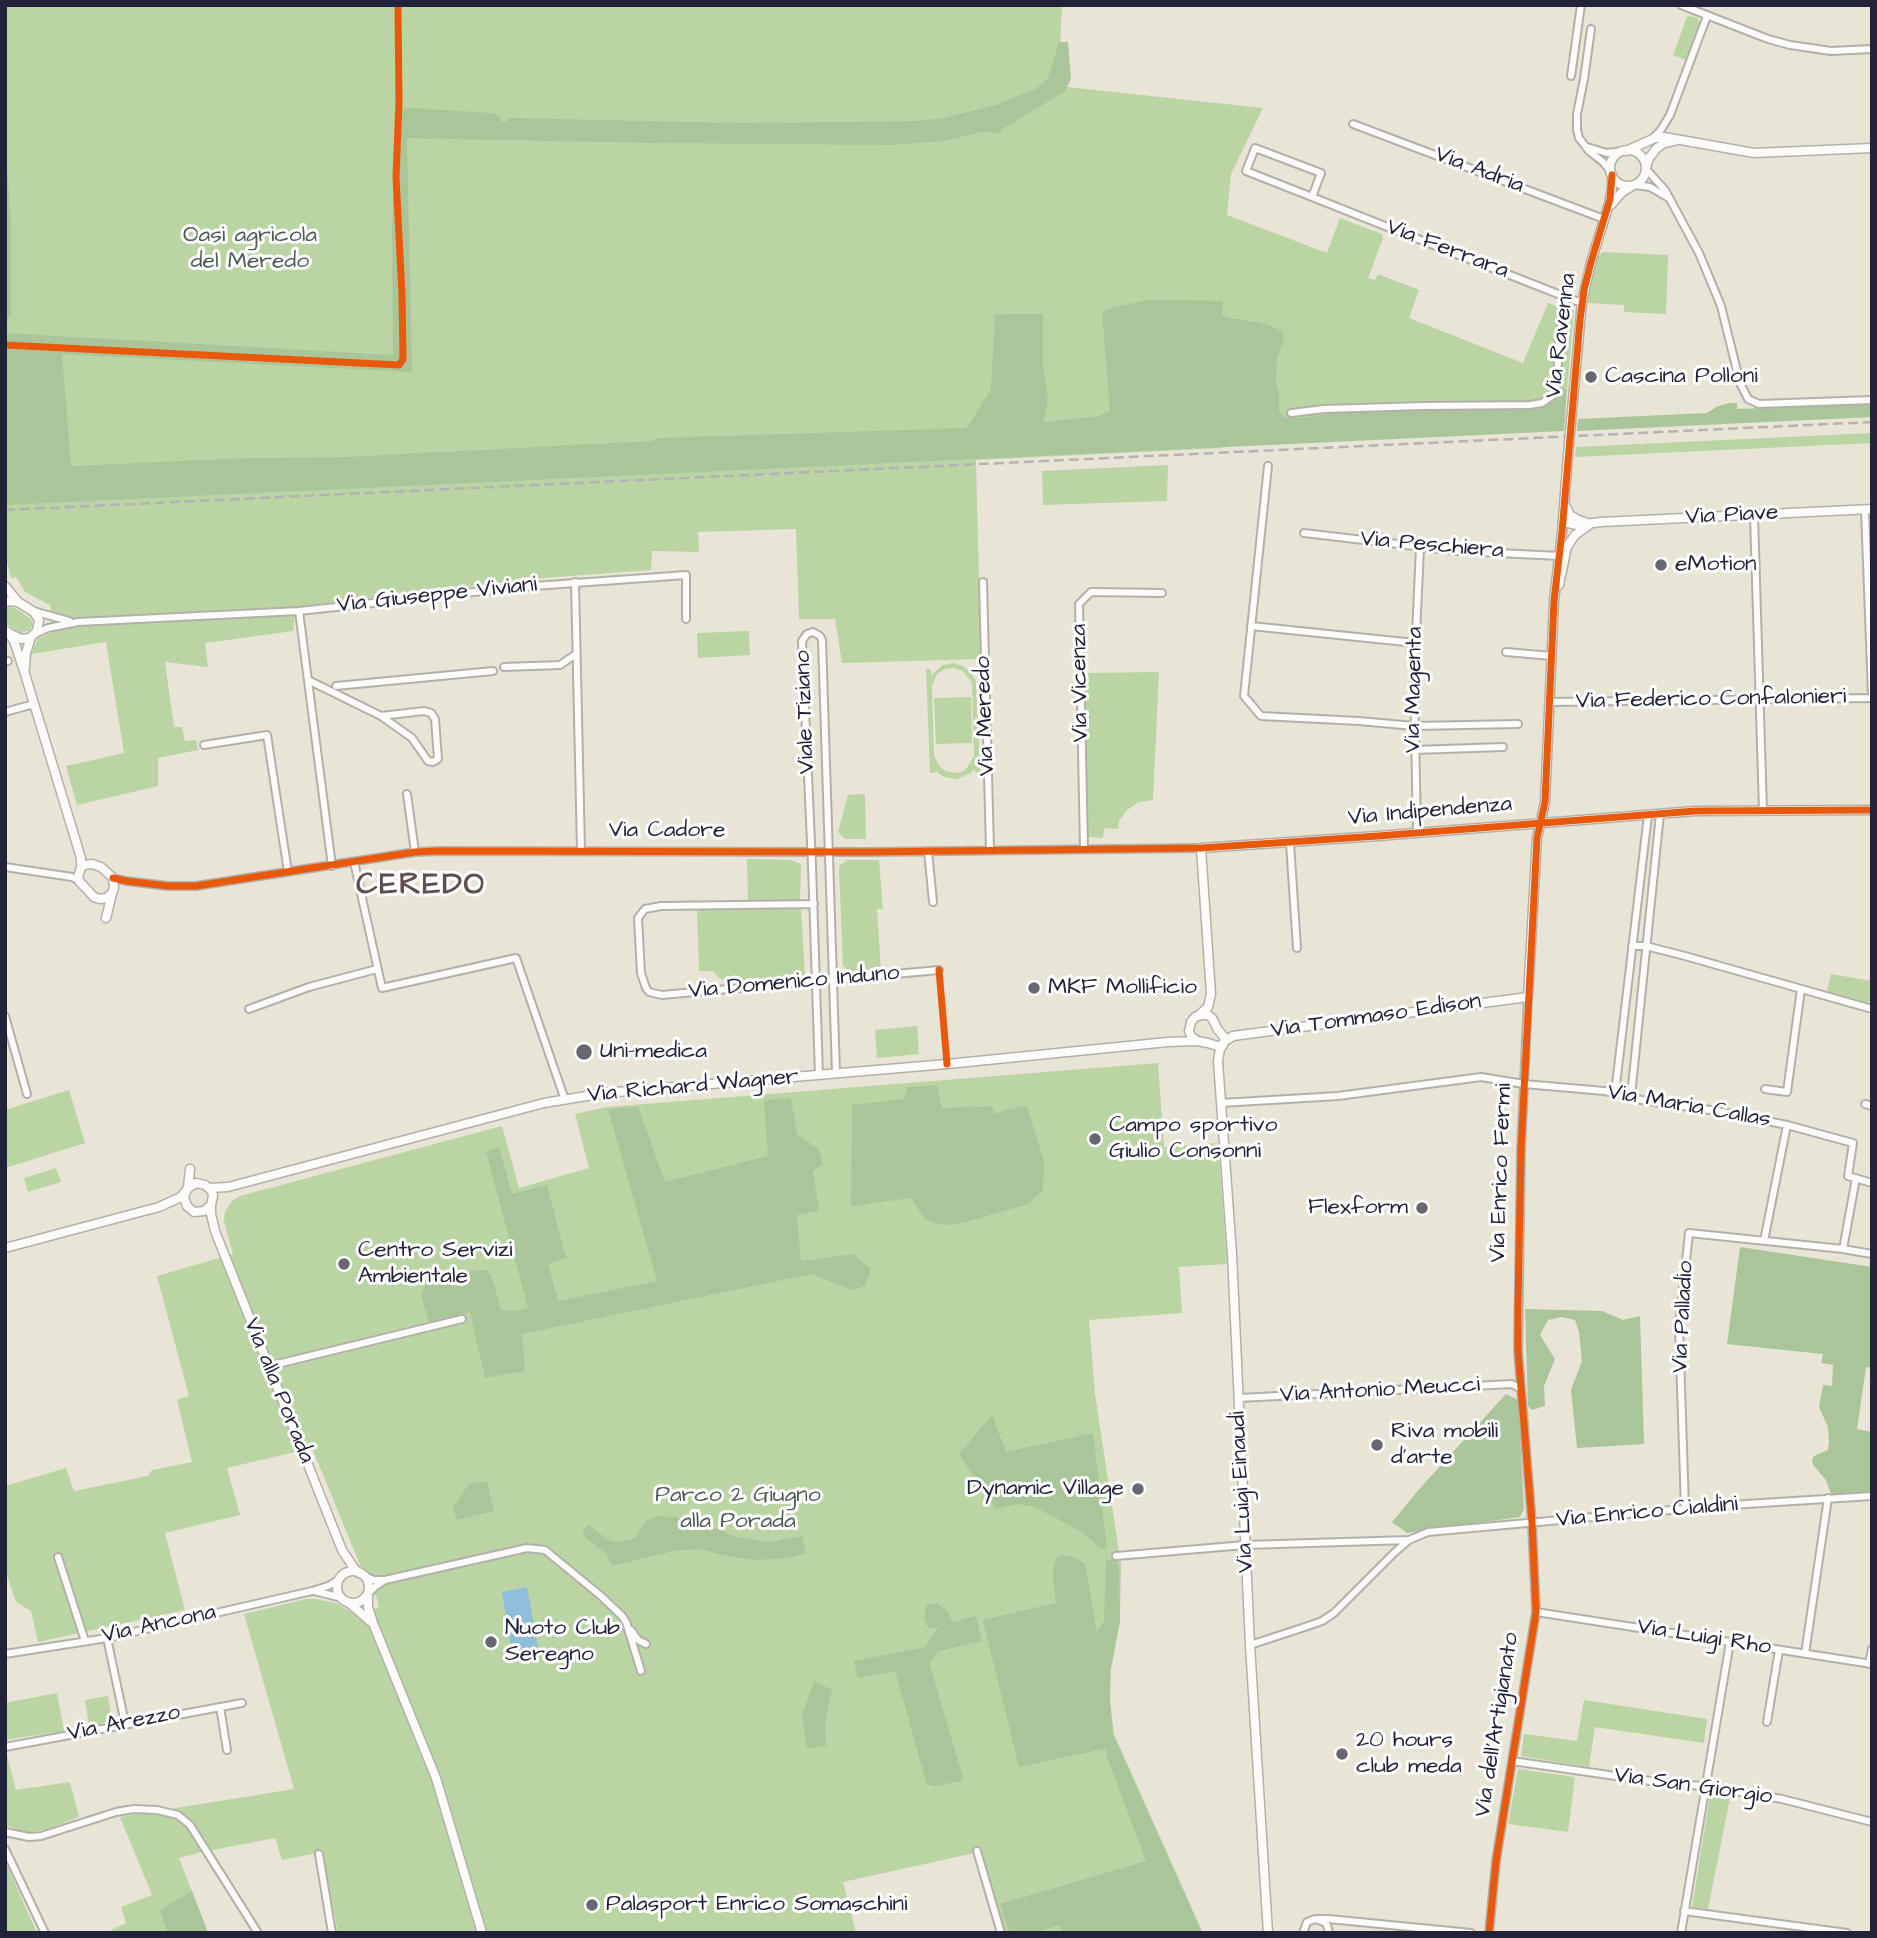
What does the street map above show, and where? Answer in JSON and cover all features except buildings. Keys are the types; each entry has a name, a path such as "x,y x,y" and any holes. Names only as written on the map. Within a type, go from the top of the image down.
{"street":[{"path":"1571,76 1581,5"},
{"path":"1681,5 1790,45 1832,51 1872,49"},
{"path":"1651,140 1670,115 1707,16"},
{"path":"1591,29 1576,121 1578,134 1588,152 1603,162 1619,184 1653,188 1671,200"},
{"path":"1576,41 1589,44"},
{"path":"1670,115 1670,135 1678,140"},
{"name":"Via Adria","path":"1353,124 1606,215"},
{"path":"1611,174 1615,156 1664,137 1764,153 1872,148"},
{"path":"1634,185 1643,179 1651,155 1660,145 1678,140"},
{"path":"1583,144 1599,152 1632,151 1640,155 1646,168 1662,186 1692,239 1713,284 1740,383 1751,402 1759,404 1872,400"},
{"name":"Via Ferrara","path":"1312,197 1321,173 1255,148 1246,171 1312,197 1567,297 1582,302"},
{"name":"Via Ravenna","path":"1555,601 1582,302 1606,215 1612,188 1611,174"},
{"name":"Via Ravenna","path":"1606,215 1616,198 1634,185"},
{"path":"1290,413 1424,405 1542,403 1553,395 1556,388 1562,309 1567,297"},
{"path":"1268,467 1244,696 1261,716 1414,726 1518,724"},
{"path":"1564,502 1573,519 1597,522"},
{"path":"1869,509 1872,697"},
{"name":"Via Piave","path":"1597,522 1869,509"},
{"path":"1563,514 1566,522 1571,524 1597,522"},
{"path":"1754,515 1763,810"},
{"path":"1555,601 1567,547 1580,530 1597,522"},
{"name":"Via Peschiera","path":"1304,533 1420,548 1560,556"},
{"name":"Via Magenta","path":"1417,833 1414,726 1420,548"},
{"name":"Via Giuseppe Viviani","path":"78,622 299,611 575,582 686,575 686,620"},
{"path":"575,582 581,850"},
{"name":"Via Meredo","path":"983,583 990,850"},
{"path":"5,586 20,604"},
{"name":"Via Vicenza","path":"1084,849 1079,604 1091,592 1161,593"},
{"path":"5,602 13,601 33,611 78,622"},
{"name":"Via Enrico Fermi","path":"1532,1523 1518,1351 1521,1149 1537,838 1545,802 1555,601"},
{"path":"25,674 25,657 39,623 33,611"},
{"path":"299,611 332,866"},
{"path":"6,632 21,639 48,628 78,622"},
{"path":"1251,626 1415,642"},
{"path":"6,632 14,641 25,674 81,858 79,881"},
{"name":"Viale Tiziano","path":"819,1074 802,641 807,634 813,632 822,640 836,1073"},
{"path":"1506,652 1552,656"},
{"path":"503,667 560,665 576,654"},
{"path":"336,686 493,671"},
{"path":"309,680 381,716 412,738 428,761 438,759 435,719 431,713 424,711 381,716"},
{"path":"344,698 351,684"},
{"name":"Via Federico Confalonieri","path":"1550,702 1872,697"},
{"path":"5,712 34,704"},
{"path":"204,745 267,735 288,872"},
{"path":"1414,750 1503,747"},
{"path":"407,794 415,852"},
{"name":"Via Indipendenza","path":"1201,848 1704,811 1872,810"},
{"path":"1630,1096 1660,814"},
{"path":"1615,1093 1648,815"},
{"path":"5,867 72,877 94,897 106,918 113,891 113,878 102,867 84,856 76,842"},
{"path":"1290,843 1297,948"},
{"path":"1168,1042 1180,1035 1208,1007 1211,994 1201,848"},
{"name":"Via Cadore","path":"113,878 183,887 415,852 1201,848"},
{"path":"928,851 933,902"},
{"path":"354,862 382,988 516,958 565,1100"},
{"path":"59,874 70,874 84,865 94,864"},
{"name":"Via Cadore","path":"113,891 135,882"},
{"path":"94,897 106,898 113,891"},
{"name":"Via Domenico Induno","path":"814,904 661,906 645,909 640,912 638,918 641,973 646,988 649,992 662,995 939,970"},
{"path":"1632,946 1646,946 1872,1009"},
{"path":"249,1010 309,987 377,969"},
{"path":"1765,1089 1787,1092 1801,989"},
{"name":"Via Tommaso Edison","path":"1224,1043 1230,1036 1528,996"},
{"path":"1199,1015 1212,1018 1224,1036 1224,1043"},
{"path":"5,1016 27,1094"},
{"path":"1190,1023 1190,1034 1210,1048 1218,1061"},
{"name":"Via Richard Wagner","path":"212,1203 220,1192 228,1187 501,1114 605,1093 1168,1042 1198,1042 1217,1046 1224,1043"},
{"name":"Via Luigi Einaudi","path":"1224,1043 1218,1061 1232,1254 1250,1644 1270,1930"},
{"name":"Via Maria Callas","path":"1221,1103 1338,1096 1481,1077 1615,1093 1641,1100 1787,1125 1853,1143 1849,1176 1856,1178"},
{"path":"1787,1125 1764,1241 1872,1254"},
{"path":"159,1207 176,1206 192,1210 204,1211 212,1203 213,1196 190,1169 185,1201 192,1210"},
{"path":"1843,1249 1856,1178 1872,1183"},
{"path":"5,1248 159,1207 174,1201 192,1185 205,1185"},
{"name":"Via Richard Wagner","path":"205,1185 228,1187"},
{"name":"Via alla Porada","path":"212,1203 211,1214 215,1231 342,1550 354,1568 362,1574"},
{"name":"Via alla Porada","path":"192,1210 215,1231"},
{"name":"Via Palladio","path":"1685,1509 1679,1325 1689,1233 1764,1241"},
{"path":"269,1366 462,1319"},
{"name":"Via Antonio Meucci","path":"1239,1398 1512,1384 1521,1389"},
{"name":"Via Enrico Cialdini","path":"1250,1644 1302,1628 1334,1613 1409,1541 1428,1532 1685,1509 1872,1496"},
{"path":"1805,1654 1828,1498"},
{"name":"Via dell'Artigianato","path":"1489,1933 1496,1861 1536,1612 1532,1523"},
{"path":"1116,1556 1245,1545 1409,1541"},
{"path":"373,1623 345,1600 337,1587 341,1577 350,1572 374,1580 385,1580 527,1548 545,1550 601,1596 626,1622 638,1640 646,1644"},
{"name":"Via alla Porada","path":"341,1577 342,1550"},
{"path":"58,1557 85,1641"},
{"path":"362,1574 369,1584 368,1607 373,1623 436,1778 482,1933"},
{"name":"Via Ancona","path":"5,1654 107,1638 312,1591 328,1586 341,1577"},
{"path":"345,1600 359,1602 385,1580"},
{"name":"Via Ancona","path":"312,1591 345,1600"},
{"name":"Via Luigi Rho","path":"1536,1612 1871,1664"},
{"path":"626,1622 641,1671"},
{"path":"107,1638 125,1723"},
{"path":"1681,1933 1730,1642"},
{"path":"1871,1664 1872,1649"},
{"path":"1767,1722 1779,1650"},
{"name":"Via Arezzo","path":"5,1747 242,1703"},
{"path":"219,1707 227,1750"},
{"name":"Via San Giorgio","path":"1512,1761 1671,1784 1705,1786 1782,1799 1872,1822"},
{"path":"5,1832 29,1837 41,1836 116,1812 134,1809 157,1810 178,1815 190,1825 258,1933"},
{"path":"5,1849 45,1933"},
{"path":"977,1851 1001,1933"},
{"path":"318,1854 332,1933"},
{"path":"1684,1911 1847,1933"},
{"path":"1317,1919 1327,1925 1329,1933"},
{"path":"1303,1933 1307,1922 1317,1919 1471,1933"},
{"path":"1329,1933 1332,1924 1338,1920"}],"green space":[{"name":"Oasi agricola del Meredo","path":"5,5 1062,5 1058,86 1263,108 1231,174 1227,215 1327,253 1340,218 1382,234 1383,238 1368,278 1375,280 1378,274 1419,290 1409,318 1523,363 1548,303 1557,309 1574,310 1567,390 1547,403 1284,417 1279,410 1275,371 1283,332 1264,323 1230,317 1222,448 976,460 981,659 842,663 835,619 799,619 796,529 698,532 699,552 652,551 651,570 543,578 296,607 293,631 205,643 208,667 165,662 174,727 182,727 185,741 196,740 198,750 158,758 158,786 77,805 66,766 124,753 106,642 31,654 38,639 53,632 50,605 25,592 16,577 11,578 5,555"},
{"path":"1687,17 1698,18 1699,24 1686,60 1673,55"},
{"path":"1059,42 1068,42 1071,79 1065,91 1000,133 982,132 944,141 892,145 407,138 412,372 62,354 71,466 248,458 347,457 651,441 659,438 967,428 991,389 995,315 1008,314 1043,314 1043,365 1048,399 1044,422 1099,416 1110,411 1102,312 1113,307 1150,300 1223,301 1222,316 1264,323 1283,332 1284,339 1277,359 1276,383 1279,410 1284,417 1301,418 1354,410 1547,403 1562,388 1567,390 1564,431 5,505 5,333 393,355 395,111 408,108 493,113 500,117 502,122 510,118 743,123 918,121 944,118 996,105 1037,88 1048,78"},
{"path":"5,142 11,222 11,317 5,317"},
{"path":"1603,252 1668,255 1666,314 1624,312 1624,305 1587,303 1597,257"},
{"path":"1729,403 1737,403 1737,409 1872,404 1872,417 1577,431 1578,419 1707,413"},
{"path":"1872,433 1872,443 1575,457 1576,447"},
{"path":"1168,465 1167,501 1043,505 1042,471"},
{"path":"9,607 31,619 33,624 30,630 21,633 5,623 5,609"},
{"path":"749,631 750,655 698,658 697,633"},
{"path":"953,663 963,666 976,681 980,772 975,772 974,769 957,779 944,777 936,771 930,773 926,669 931,669 931,675 943,665","holes":["945,669 963,671 972,683 974,756 967,768 956,773 940,767 934,756 932,686 937,674"]},
{"path":"1159,672 1153,800 1139,802 1127,810 1119,821 1118,829 1104,828 1103,838 1088,837 1085,673"},
{"path":"971,697 972,743 936,744 934,698"},
{"path":"865,794 866,839 845,839 838,832 848,795"},
{"path":"747,859 790,860 799,863 800,900 748,900"},
{"path":"848,860 879,860 883,909 877,909 881,969 850,972 843,966 839,868"},
{"path":"801,909 805,976 730,984 713,971 699,971 697,910"},
{"path":"1831,974 1872,981 1872,1000 1867,1003 1827,991"},
{"path":"917,1026 919,1054 877,1058 875,1030"},
{"name":"Parco 2 Giugno alla Porada","path":"1158,1063 1164,1147 1218,1143 1227,1264 1179,1267 1182,1313 1089,1320 1095,1394 1121,1565 1120,1621 1111,1670 1110,1701 1114,1734 1203,1933 1005,1933 979,1852 843,1882 856,1933 338,1933 322,1852 282,1860 275,1838 179,1858 208,1933 105,1933 126,1923 121,1907 152,1895 120,1817 294,1789 244,1614 306,1599 337,1603 357,1616 379,1607 312,1448 227,1468 240,1515 165,1533 185,1610 38,1642 31,1611 16,1602 5,1570 5,1486 66,1468 74,1491 148,1476 152,1470 192,1462 177,1400 189,1396 157,1276 233,1254 224,1221 225,1212 232,1201 240,1196 502,1126 519,1188 589,1168 575,1114 607,1107"},
{"path":"937,1085 942,1108 991,1106 996,1114 1027,1106 1044,1162 1043,1190 1028,1204 949,1225 925,1219 911,1198 852,1206 852,1105 904,1099 907,1087"},
{"path":"69,1090 85,1143 5,1168 5,1110"},
{"path":"791,1098 797,1134 819,1150 823,1165 813,1171 819,1211 797,1215 801,1261 853,1254 871,1269 865,1286 852,1290 811,1274 522,1334 525,1371 485,1378 470,1312 429,1322 421,1294 429,1278 456,1272 487,1270 493,1280 501,1310 528,1308 486,1152 499,1147 512,1194 547,1185 566,1258 548,1264 558,1301 657,1281 608,1109 638,1107 665,1182 768,1156 764,1100"},
{"path":"56,1168 61,1182 28,1192 24,1178"},
{"path":"1740,1247 1872,1267 1872,1368 1866,1367 1857,1429 1872,1432 1872,1492 1831,1494 1826,1480 1813,1465 1814,1456 1828,1450 1829,1441 1828,1427 1819,1407 1823,1385 1832,1386 1833,1365 1821,1363 1823,1354 1727,1344"},
{"path":"1525,1309 1602,1311 1623,1320 1640,1316 1644,1444 1577,1448 1571,1390 1582,1361 1575,1320 1562,1317 1548,1320 1540,1335 1555,1359 1544,1386 1545,1406 1532,1410 1528,1406"},
{"path":"1506,1394 1518,1400 1524,1509 1520,1517 1407,1533 1392,1522 1421,1487"},
{"path":"992,1415 1006,1452 1093,1433 1107,1549 1100,1548 1082,1532 1035,1507 1017,1504 996,1509 959,1454"},
{"path":"487,1481 494,1511 457,1520 453,1508 468,1485"},
{"path":"658,1516 681,1518 736,1537 769,1542 802,1536 806,1554 752,1560 701,1549 674,1551 612,1566 607,1555 582,1534 588,1524 608,1540 618,1542 635,1538 646,1521"},
{"path":"1061,1555 1071,1556 1085,1564 1097,1632 1104,1621 1106,1560 1115,1559 1119,1565 1120,1621 1110,1670 1113,1734 1202,1933 1062,1933 1060,1925 1034,1933 1010,1933 1000,1904 1146,1861 1107,1757 1108,1748 1019,1767 983,1620 1056,1603 1054,1564"},
{"path":"936,1603 946,1610 953,1622 976,1616 982,1641 939,1651 929,1662 963,1778 962,1781 935,1786 927,1785 895,1671 858,1678 854,1661 925,1647 938,1628 928,1628 924,1617 927,1605"},
{"path":"814,1681 832,1690 825,1720 826,1746 807,1748 802,1716"},
{"path":"57,1693 64,1731 5,1740 5,1703"},
{"path":"108,1696 111,1717 108,1722 89,1726 85,1700"},
{"path":"1584,1700 1707,1719 1704,1743 1595,1727 1589,1767 1521,1756 1524,1734 1577,1741"},
{"path":"5,1755 16,1790 70,1782 79,1817 27,1833 5,1825"},
{"path":"1518,1769 1575,1777 1568,1832 1508,1824"},
{"path":"1710,1795 1730,1798 1708,1909 1692,1907"},
{"path":"5,1861 37,1933 5,1933"},
{"path":"192,1891 208,1933 168,1933 160,1910"}],"water":[{"path":"527,1587 538,1647 512,1652 502,1592"}],"railway":[{"path":"5,510 1872,422"}],"cycle path":[{"path":"5,345 399,365 403,359 396,177 399,102 398,5"},
{"path":"1489,1933 1496,1861 1536,1612 1532,1523 1518,1351 1518,1308 1521,1149 1537,838 1545,802 1554,601 1580,320 1584,290 1610,199 1612,175"},
{"path":"113,878 168,886 196,886 415,852 438,851 867,852 1201,848 1695,811 1872,810"},
{"path":"939,970 947,1064"}],"place":[{"name":"Cascina Polloni","path":"1591,377"},
{"name":"eMotion","path":"1661,565"},
{"name":"MKF Mollificio","path":"1034,988"},
{"name":"Uni-medica","path":"584,1052"},
{"name":"Campo sportivo Giulio Consonni","path":"1095,1139"},
{"name":"Flexform","path":"1422,1208"},
{"name":"Centro Servizi Ambientale","path":"344,1264"},
{"name":"Riva mobili d'arte","path":"1377,1445"},
{"name":"Dynamic Village","path":"1138,1489"},
{"name":"Nuoto Club Seregno","path":"491,1642"},
{"name":"20 hours club meda","path":"1342,1754"},
{"name":"Palasport Enrico Somaschini","path":"592,1905"}],"district":[{"name":"CEREDO","path":"421,887"}]}
